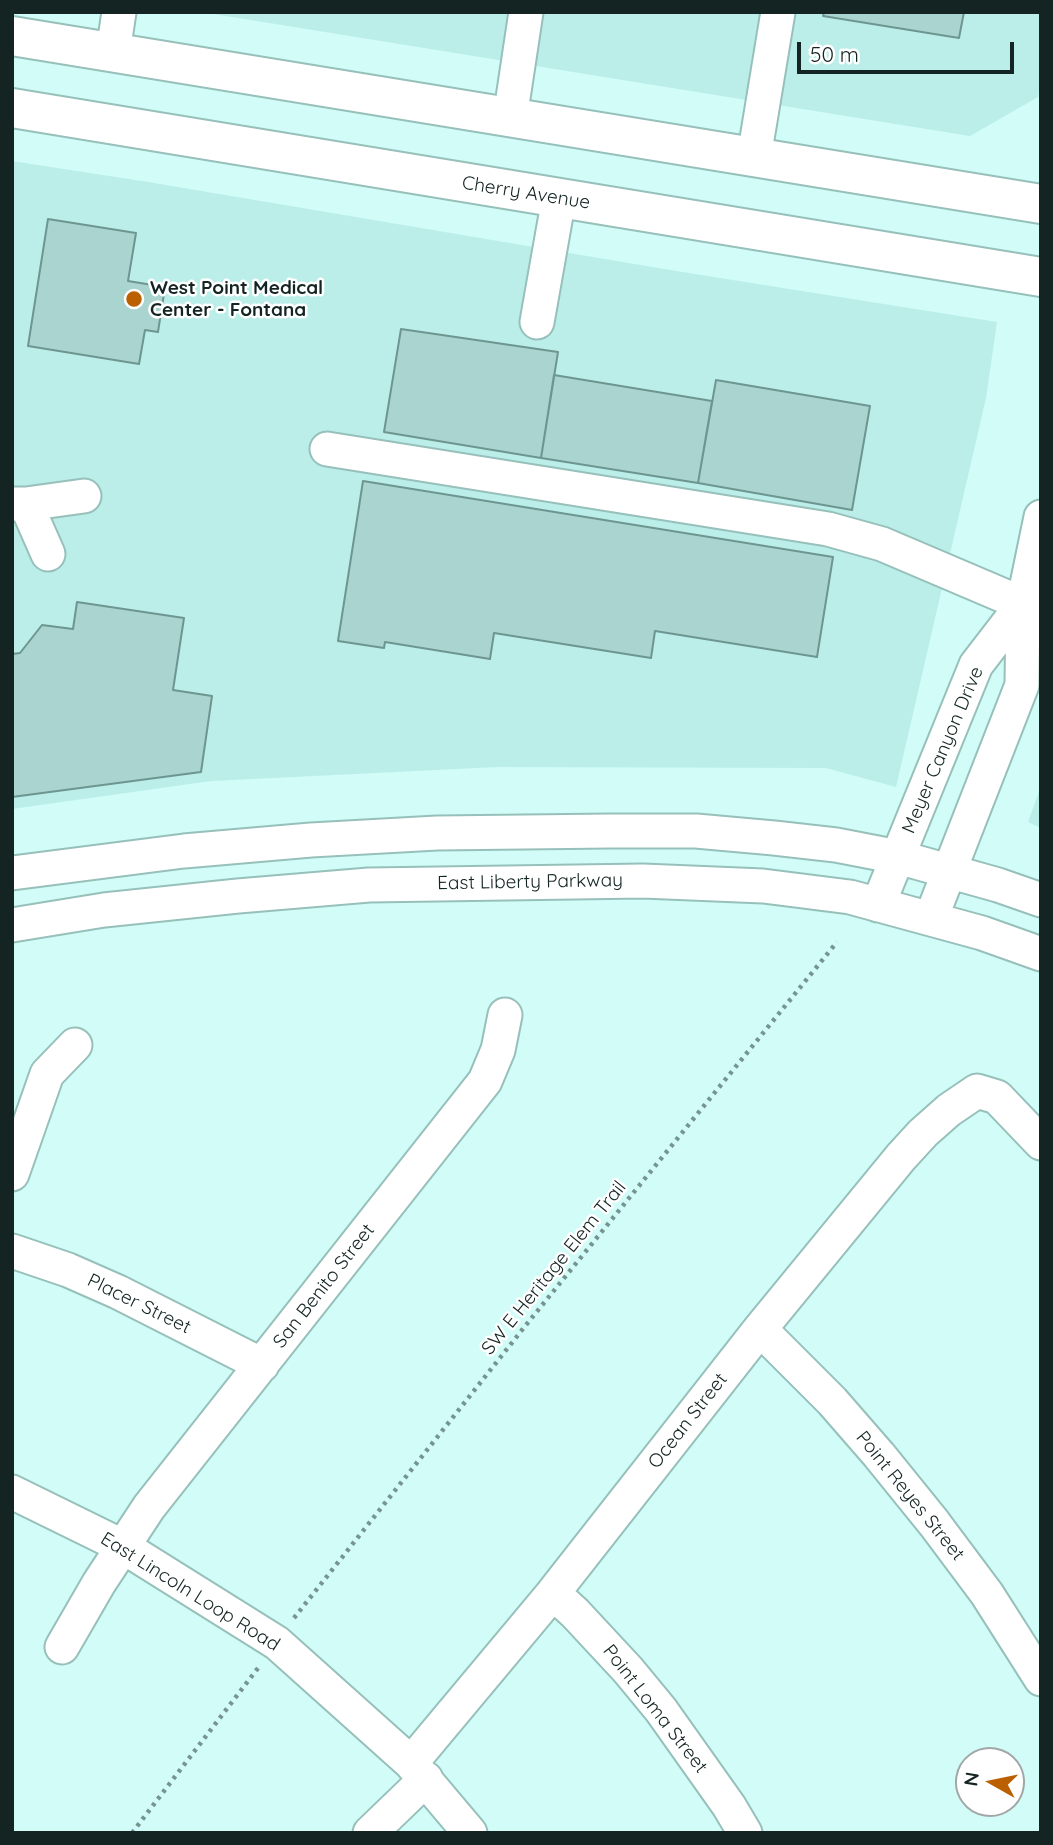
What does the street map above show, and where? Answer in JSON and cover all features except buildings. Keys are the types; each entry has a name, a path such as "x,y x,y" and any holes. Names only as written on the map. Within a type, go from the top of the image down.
{"main road":[{"path":"12,36 1041,204"},
{"name":"Cherry Avenue","path":"12,108 1041,277"}],"street":[{"path":"113,52 118,12"},
{"path":"510,118 526,12"},
{"path":"754,157 778,12"},
{"path":"537,322 559,198"},
{"path":"327,449 828,529 882,544 1032,607"},
{"path":"48,554 19,504 84,496"},
{"name":"Meyer Canyon Drive","path":"931,918 1022,685 1041,517"},
{"name":"Meyer Canyon Drive","path":"878,905 976,665 1032,607"},
{"path":"12,873 172,852 311,840 438,833 696,831 824,844 898,857 1041,900"},
{"name":"East Liberty Parkway","path":"12,925 104,910 369,885 643,881 763,886 850,898 931,918 1041,954"},
{"name":"San Benito Street","path":"62,1647 122,1546 149,1507 485,1081 498,1050 505,1015"},
{"path":"12,1174 47,1074 75,1045"},
{"name":"Ocean Street","path":"370,1833 385,1817 553,1593 760,1329 923,1133 949,1110 977,1091 996,1097 1041,1143"},
{"name":"Placer Street","path":"12,1251 68,1270 118,1292 262,1365"},
{"name":"Point Reyes Street","path":"760,1329 832,1401 927,1513 987,1594 1041,1679"},
{"name":"East Lincoln Loop Road","path":"12,1492 122,1546 277,1643 419,1771 470,1833"},
{"name":"Point Loma Street","path":"553,1593 628,1670 661,1710 746,1833"}],"path":[{"name":"SW E Heritage Elem Trail","path":"297,1614 526,1325 837,942"},
{"path":"132,1833 251,1678"}],"shaded area":[{"path":"201,12 1041,12 1041,80 1038,97 970,136"},
{"path":"12,161 997,322 986,398 896,787 826,768 497,767 211,781 12,809"},
{"path":"1041,786 1041,828 1028,822"}],"place":[{"name":"West Point Medical Center - Fontana","path":"134,299"}]}
